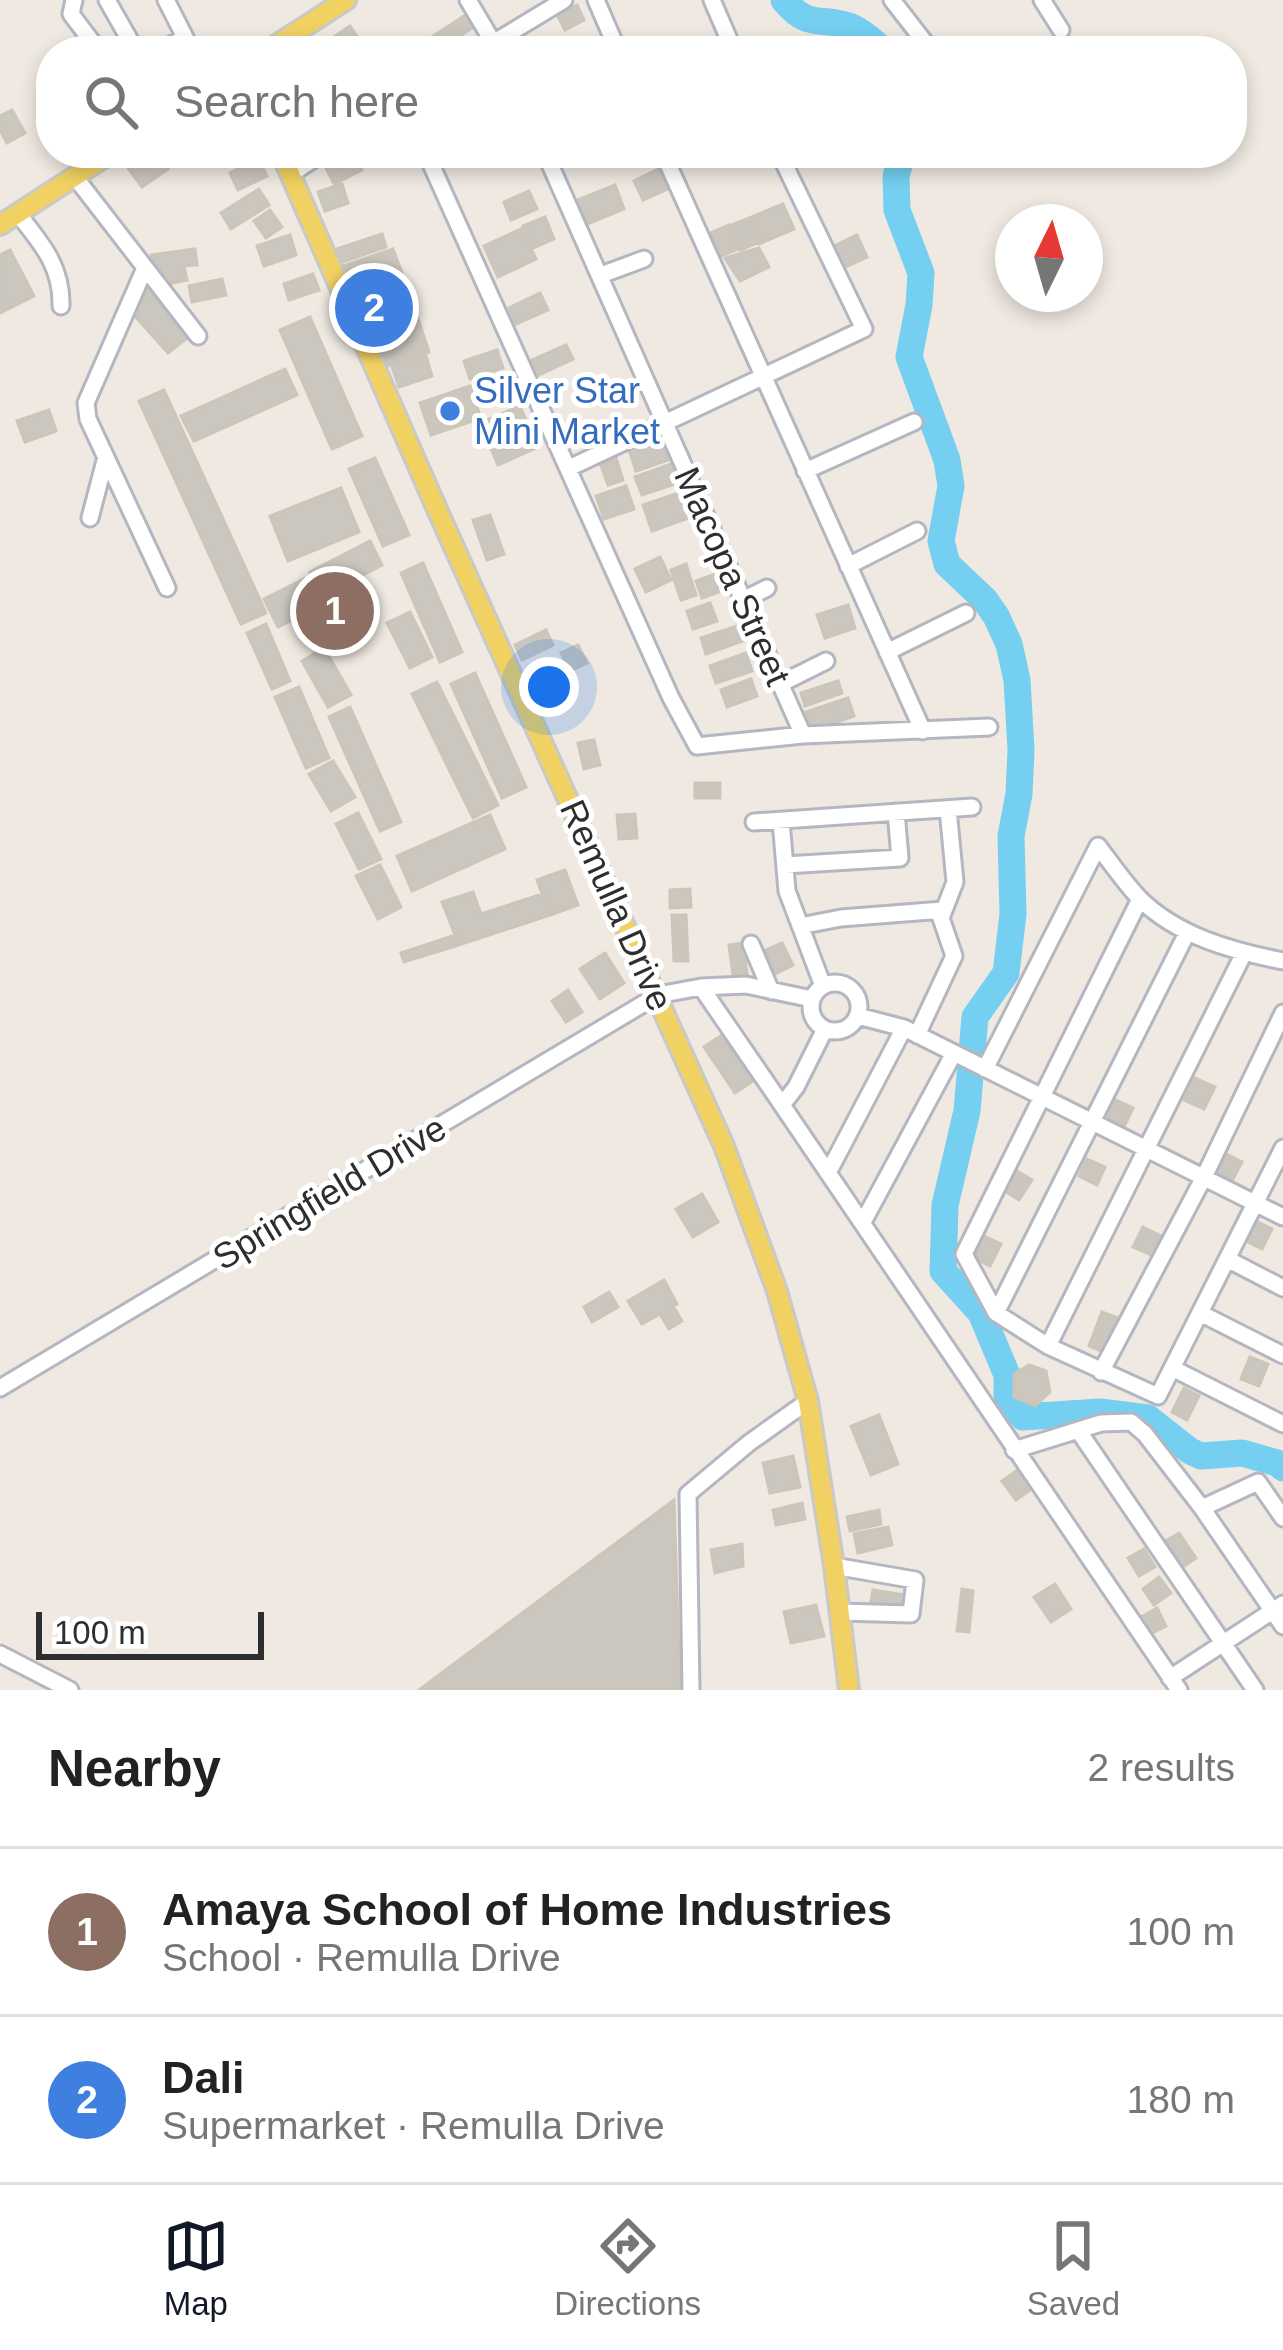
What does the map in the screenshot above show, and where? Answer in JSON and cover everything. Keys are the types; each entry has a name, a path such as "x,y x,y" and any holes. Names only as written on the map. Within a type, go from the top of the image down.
{"main road":[{"path":"290,36 346,0"},
{"path":"0,225 88,168"},
{"name":"Remulla Drive","path":"288,168 724,1146 776,1291 808,1401 849,1690"}],"street":[{"path":"74,0 71,14 88,36"},
{"path":"107,0 127,36"},
{"path":"166,0 184,36"},
{"path":"468,0 485,36"},
{"path":"509,36 564,0"},
{"path":"596,0 612,36"},
{"path":"712,0 728,36"},
{"path":"892,0 921,36"},
{"path":"1042,0 1061,29"},
{"path":"291,174 300,168"},
{"path":"433,168 671,698 697,746 802,735 989,727"},
{"name":"Macopa Street","path":"552,168 802,735"},
{"path":"670,168 923,731"},
{"path":"568,468 864,329 786,168"},
{"path":"75,177 198,336"},
{"path":"18,214 54,261 61,306"},
{"path":"601,275 644,259"},
{"path":"145,268 86,403 88,419 167,588"},
{"path":"805,471 914,422"},
{"path":"90,518 106,457"},
{"path":"848,566 917,531"},
{"path":"743,600 767,589"},
{"path":"887,652 967,613"},
{"path":"780,684 826,661"},
{"path":"754,822 972,807"},
{"path":"828,1174 953,963 941,918 955,882 948,809"},
{"path":"784,865 900,858 896,812"},
{"path":"658,995 746,985 817,992 837,982 851,988 859,1001 858,1016 847,1028 832,1031 818,1025 811,1013 817,992 787,891 781,820"},
{"path":"863,1222 970,1061 1098,846 1140,899 1187,933 1283,961"},
{"path":"1140,899 964,1254 996,1312 1048,1346 1158,1396 1283,1148"},
{"path":"800,926 944,910"},
{"path":"996,1312 1187,933"},
{"path":"751,944 771,991"},
{"path":"1048,1346 1244,953"},
{"path":"701,987 1174,1684 1223,1643 1278,1607"},
{"name":"Springfield Drive","path":"0,1388 658,995"},
{"path":"1101,1372 1204,1177 1283,1013"},
{"path":"858,1016 910,1032 1283,1217"},
{"path":"782,1105 825,1029"},
{"path":"1227,1259 1283,1288"},
{"path":"1200,1313 1283,1355"},
{"path":"1172,1368 1283,1424"},
{"path":"692,1690 688,1494 748,1442 808,1401"},
{"path":"1014,1450 1101,1423 1131,1423 1145,1434 1278,1607 1283,1626"},
{"path":"1078,1430 1255,1690"},
{"path":"1202,1508 1258,1482 1283,1518"},
{"path":"834,1566 915,1580 911,1615 840,1612"},
{"path":"0,1654 70,1690"}],"building":[{"path":"577,5 584,20 565,30 557,15"},
{"path":"464,16 472,28 460,36 434,36"},
{"path":"350,26 357,36 335,36"},
{"path":"12,110 25,133 7,143 0,116"},
{"path":"128,168 167,168 168,169 142,187"},
{"path":"263,168 267,176 238,190 230,173"},
{"path":"326,168 361,168 362,170 334,184"},
{"path":"658,169 668,189 643,200 634,181"},
{"path":"342,184 348,203 325,211 318,192"},
{"path":"615,185 624,209 585,225 575,201"},
{"path":"259,189 269,205 231,229 221,213"},
{"path":"529,191 537,209 511,220 504,202"},
{"path":"783,204 794,229 759,244 749,218"},
{"path":"270,210 282,227 266,238 254,221"},
{"path":"545,217 554,239 533,248 523,226"},
{"path":"747,219 757,243 741,250 731,225"},
{"path":"729,225 739,249 718,257 708,234"},
{"path":"521,229 536,259 498,277 484,246"},
{"path":"382,234 386,247 339,263 334,250"},
{"path":"290,235 296,255 264,266 257,246"},
{"path":"857,235 867,257 839,270 828,249"},
{"path":"759,248 769,267 740,281 725,258"},
{"path":"195,249 197,265 184,266 187,280 163,285 159,269 153,270 151,255"},
{"path":"393,249 405,281 354,298 343,266"},
{"path":"10,250 34,296 0,313 0,255"},
{"path":"313,274 319,290 289,300 284,284"},
{"path":"222,279 226,295 192,302 189,286"},
{"path":"146,285 191,335 168,353 132,313"},
{"path":"399,289 410,320 374,332 363,301"},
{"path":"540,293 548,310 516,324 509,308"},
{"path":"310,317 362,436 332,449 280,330"},
{"path":"418,319 429,352 384,367 373,334"},
{"path":"566,345 573,359 539,375 532,360"},
{"path":"497,350 503,368 470,379 464,361"},
{"path":"426,356 432,376 399,387 392,367"},
{"path":"285,369 297,395 194,441 181,416"},
{"name":"Silver Star Mini Market","path":"470,386 481,418 431,435 420,403"},
{"path":"164,390 266,613 241,624 139,401"},
{"path":"520,406 538,447 498,465 480,423"},
{"path":"49,410 56,431 25,442 17,421"},
{"path":"661,439 668,460 636,471 629,450"},
{"path":"375,458 409,535 383,546 349,469"},
{"path":"616,458 623,480 608,485 600,463"},
{"path":"674,463 681,482 642,495 635,477"},
{"path":"626,486 634,509 604,519 596,496"},
{"path":"341,488 359,532 288,561 270,516"},
{"path":"685,491 694,516 652,531 643,505"},
{"path":"490,515 504,554 487,560 473,520"},
{"path":"370,541 382,565 323,596 310,572"},
{"path":"660,557 671,580 646,592 635,569"},
{"path":"423,563 462,652 440,662 401,573"},
{"path":"686,564 696,595 681,600 671,570"},
{"path":"721,572 727,589 702,598 696,581"},
{"path":"304,579 318,607 278,627 264,599"},
{"path":"710,603 717,621 693,629 687,611"},
{"path":"848,605 855,628 825,638 817,615"},
{"path":"410,612 432,657 410,668 387,623"},
{"path":"746,623 751,638 706,654 701,638"},
{"path":"266,624 290,681 272,689 247,633"},
{"path":"546,630 553,645 522,660 515,645"},
{"path":"578,645 587,663 570,671 561,653"},
{"path":"324,648 351,695 328,707 302,661"},
{"path":"746,653 752,671 716,683 710,666"},
{"path":"475,673 526,787 502,798 451,684"},
{"path":"751,679 757,696 727,707 721,690"},
{"path":"838,681 842,693 805,706 801,693"},
{"path":"437,682 498,805 473,818 412,694"},
{"path":"299,687 329,758 306,768 275,697"},
{"path":"848,698 854,716 812,731 806,712"},
{"path":"350,707 401,822 380,831 329,717"},
{"path":"594,740 600,765 584,769 578,743"},
{"path":"333,761 355,797 331,811 309,774"},
{"path":"695,783 720,783 720,798 695,798"},
{"path":"358,813 381,859 359,869 336,824"},
{"path":"635,814 637,838 619,839 617,815"},
{"path":"490,815 505,849 412,891 397,856"},
{"path":"380,865 401,907 378,919 356,876"},
{"path":"565,870 578,905 550,915 537,880"},
{"path":"690,889 691,907 670,908 670,890"},
{"path":"473,892 481,914 542,894 550,915 459,945 442,902"},
{"path":"672,915 686,915 688,961 674,961"},
{"path":"455,935 459,945 404,962 401,953"},
{"path":"743,943 747,974 733,975 729,945"},
{"path":"782,943 793,965 775,974 764,951"},
{"path":"605,953 624,983 600,999 580,969"},
{"path":"568,990 582,1012 566,1022 552,1001"},
{"path":"722,1035 753,1081 735,1093 704,1047"},
{"path":"1195,1078 1215,1087 1204,1109 1184,1100"},
{"path":"1116,1100 1133,1108 1124,1127 1107,1119"},
{"path":"1222,1152 1242,1162 1232,1181 1212,1171"},
{"path":"1087,1159 1105,1167 1097,1185 1079,1176"},
{"path":"1017,1171 1032,1180 1019,1200 1005,1191"},
{"path":"702,1194 718,1222 693,1237 676,1209"},
{"path":"1256,1221 1272,1229 1262,1249 1246,1241"},
{"path":"1143,1227 1163,1237 1154,1256 1133,1247"},
{"path":"984,1236 1001,1244 990,1266 974,1258"},
{"path":"664,1280 682,1321 669,1329 660,1314 642,1324 628,1301"},
{"path":"609,1292 618,1307 592,1322 584,1307"},
{"path":"1102,1312 1120,1319 1106,1353 1089,1346"},
{"path":"1250,1357 1268,1364 1259,1386 1241,1379"},
{"path":"1029,1365 1046,1371 1050,1392 1035,1406 1014,1397 1014,1374"},
{"path":"1184,1388 1199,1396 1187,1420 1172,1412"},
{"path":"879,1415 898,1464 871,1475 851,1426"},
{"path":"793,1456 800,1487 770,1493 763,1463"},
{"path":"1019,1469 1033,1488 1016,1500 1002,1481"},
{"path":"674,1500 680,1690 419,1690"},
{"path":"802,1503 805,1519 776,1525 773,1510"},
{"path":"879,1510 881,1524 850,1531 847,1517"},
{"path":"888,1527 892,1545 858,1553 854,1534"},
{"path":"1179,1533 1196,1558 1181,1568 1164,1542"},
{"path":"742,1544 743,1566 715,1573 711,1550"},
{"path":"1144,1549 1155,1567 1139,1576 1128,1558"},
{"path":"1159,1577 1171,1593 1154,1605 1143,1589"},
{"path":"1055,1584 1071,1609 1051,1622 1034,1597"},
{"path":"962,1589 973,1591 969,1632 957,1631"},
{"path":"873,1590 905,1595 903,1606 871,1602"},
{"path":"816,1605 824,1636 791,1643 784,1612"},
{"path":"1157,1608 1166,1626 1146,1636 1137,1619"}],"waterway":[{"path":"784,0 808,19 839,23 866,36"},
{"path":"898,168 897,210 921,273 909,357 947,460 951,486 941,541 947,564 985,600 1009,644 1017,680 1021,750 1011,836 1013,914 1006,973 975,1017 967,1111 945,1205 943,1271 981,1313 1007,1375 1007,1396 1023,1417 1100,1412 1148,1418 1201,1456 1242,1453 1283,1468"}],"place":[{"name":"Dali","path":"374,308"},
{"name":"Silver Star Mini Market","path":"450,411"},
{"name":"Amaya School of Home Industries","path":"335,611"}]}
